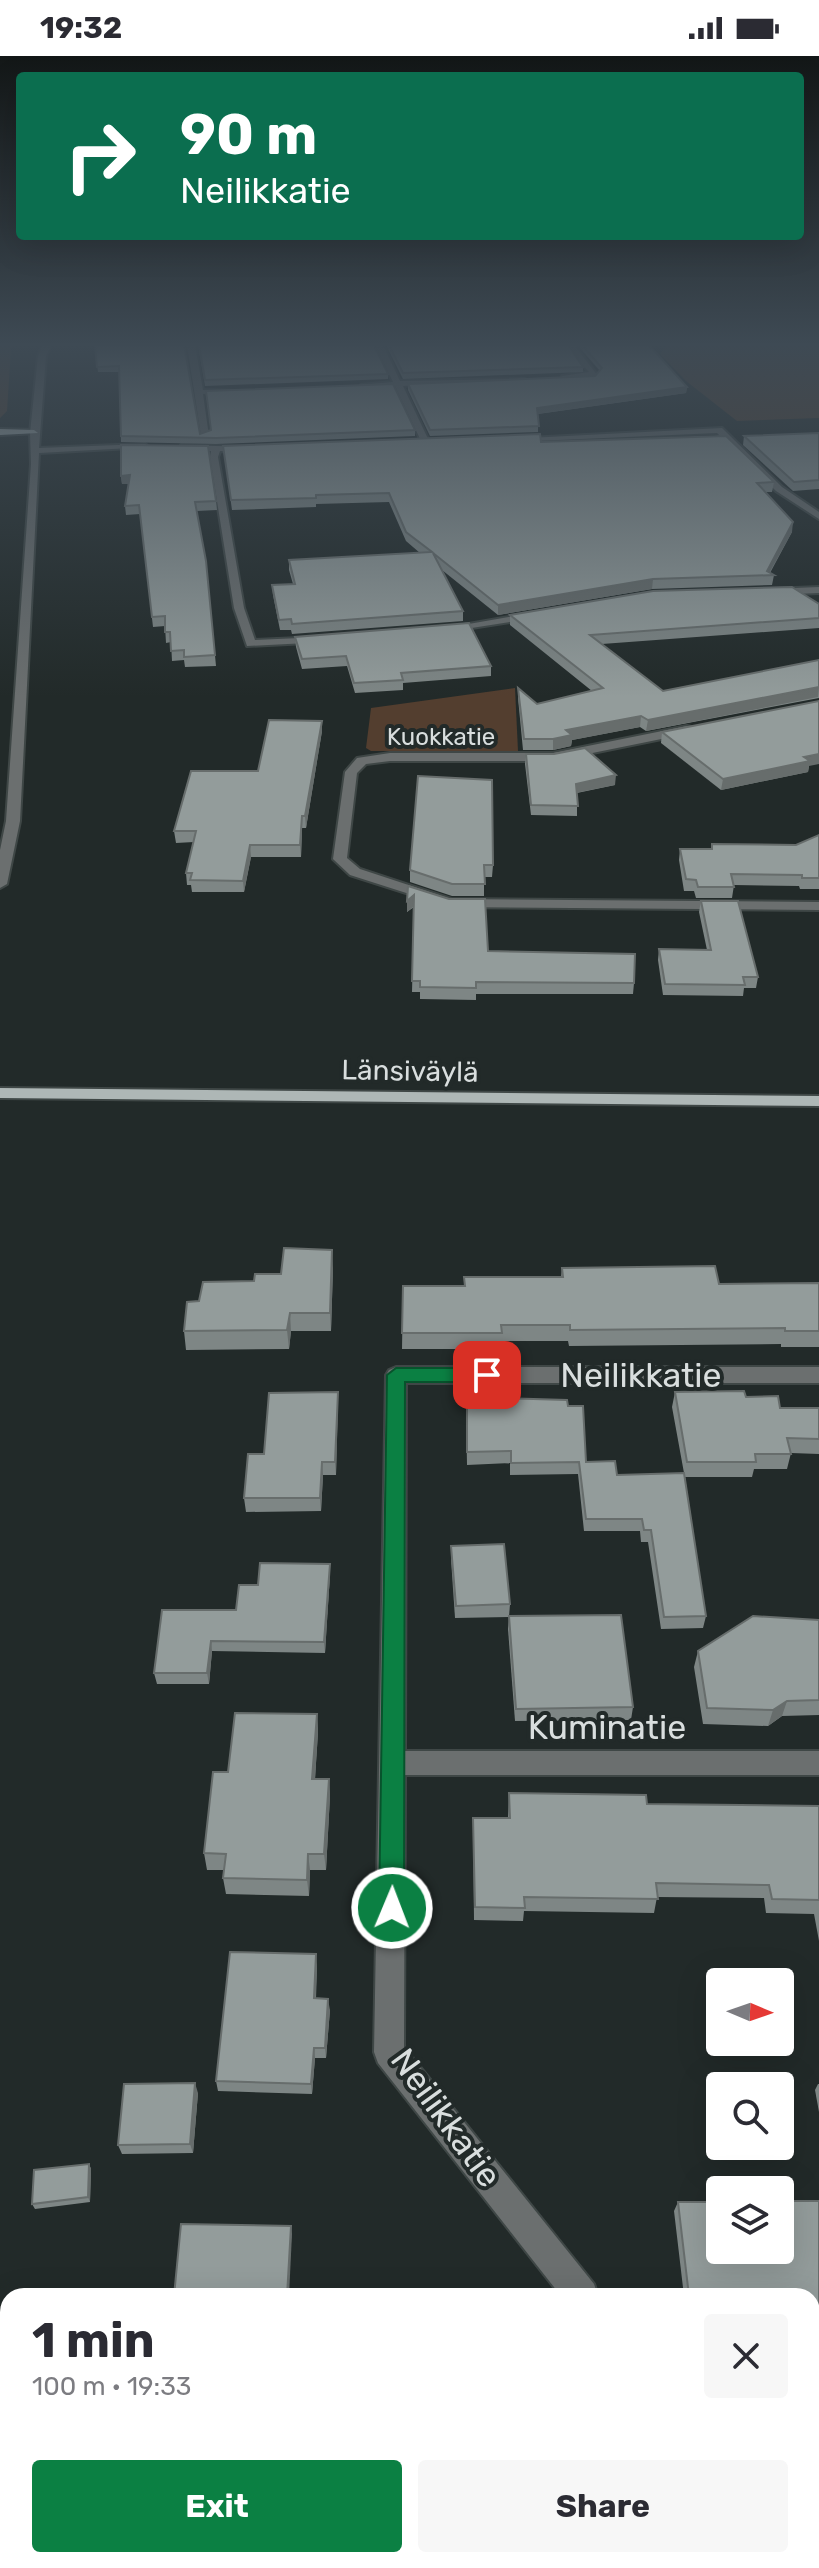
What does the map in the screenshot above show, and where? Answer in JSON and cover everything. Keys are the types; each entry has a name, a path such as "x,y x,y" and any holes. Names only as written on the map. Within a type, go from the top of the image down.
{"main road":[{"name":"Länsiväylä","path":"0,1093 819,1101"}],"street":[{"path":"0,884 13,821 32,462"},
{"path":"215,462 239,608 251,644 341,638"},
{"path":"752,462 779,489 819,516"},
{"path":"761,592 819,590"},
{"path":"438,630 544,613"},
{"name":"Kuokkatie","path":"709,726 553,757 390,757 362,761 351,772 340,859 355,872 450,903 819,906"},
{"name":"Neilikkatie","path":"576,2288 389,2052 396,1375 819,1375"},
{"name":"Kuminatie","path":"394,1763 819,1763"}],"shaded area":[{"path":"515,688 518,751 371,751 366,748 371,708"}],"building":[{"path":"121,462 210,462 216,501 195,502 206,561 215,655 184,657 184,650 171,651 170,632 165,632 165,616 152,617 139,505 125,506 130,475 121,476"},
{"path":"225,462 753,462 774,482 757,483 793,522 767,571 774,575 653,579 498,605 433,553 463,611 292,624 291,619 279,620 272,585 295,584 289,560 432,552 406,532 389,493 231,500"},
{"path":"773,462 819,462 819,480 794,482"},
{"path":"792,587 819,604 819,618 590,635 663,691 819,660 819,687 648,720 641,716 566,730 572,735 553,739 524,739 518,688 537,704 603,688 510,615 653,591"},
{"path":"469,623 491,666 401,673 403,680 354,683 346,656 302,659 295,637"},
{"path":"819,701 819,754 804,757 810,761 723,779 662,732"},
{"path":"269,720 322,721 305,816 302,816 300,845 250,845 243,881 190,880 192,873 186,873 196,831 174,831 191,771 258,771"},
{"path":"585,748 616,775 576,784 578,806 531,805 526,754 554,754"},
{"path":"418,776 492,780 493,865 484,865 485,884 452,884 410,870"},
{"path":"819,835 819,878 731,874 734,887 698,887 696,880 686,879 680,849 712,849 712,844 796,845"},
{"path":"408,886 449,899 485,899 488,951 635,954 634,983 476,982 476,988 420,987 420,981 412,981 414,895 407,901"},
{"path":"701,901 738,901 758,977 743,977 745,985 665,984 659,949 711,950"},
{"path":"284,1248 332,1250 330,1313 290,1313 287,1330 184,1331 187,1302 199,1301 203,1282 254,1281 255,1274 281,1274"},
{"path":"715,1266 719,1284 819,1283 819,1331 785,1331 785,1328 570,1330 570,1325 501,1325 502,1333 402,1333 403,1286 465,1286 464,1277 563,1277 562,1268"},
{"path":"744,1391 746,1397 778,1396 780,1408 819,1408 819,1439 787,1438 791,1454 755,1454 756,1462 687,1462 675,1392"},
{"path":"338,1392 335,1462 322,1462 320,1498 244,1498 248,1454 264,1454 269,1393"},
{"path":"467,1397 567,1400 568,1406 583,1406 586,1462 615,1461 617,1475 684,1473 706,1616 664,1617 651,1530 644,1530 642,1519 586,1519 579,1462 511,1463 511,1451 467,1452"},
{"path":"504,1544 510,1604 456,1606 451,1546"},
{"path":"260,1563 330,1564 324,1642 211,1641 207,1673 154,1673 162,1610 236,1610 239,1585 258,1585"},
{"path":"621,1615 633,1707 516,1709 509,1616"},
{"path":"753,1616 819,1620 819,1700 787,1701 773,1710 707,1708 698,1651"},
{"path":"235,1713 317,1714 312,1779 329,1779 324,1854 308,1854 307,1880 223,1878 226,1854 204,1853 213,1772 228,1772"},
{"path":"509,1793 646,1795 647,1804 819,1806 819,1900 772,1899 769,1885 656,1883 658,1899 524,1897 525,1908 475,1907 473,1818 510,1818"},
{"path":"230,1952 316,1954 314,1998 328,1999 325,2048 314,2048 311,2084 216,2081"},
{"path":"195,2083 190,2144 118,2145 124,2084"},
{"path":"89,2164 88,2197 32,2204 34,2170"},
{"path":"794,2201 819,2201 819,2288 688,2288 678,2202 706,2202 706,2264 794,2264"},
{"path":"181,2224 291,2226 287,2288 175,2288"}],"route":[{"path":"392,1908 396,1375 487,1375"}]}
